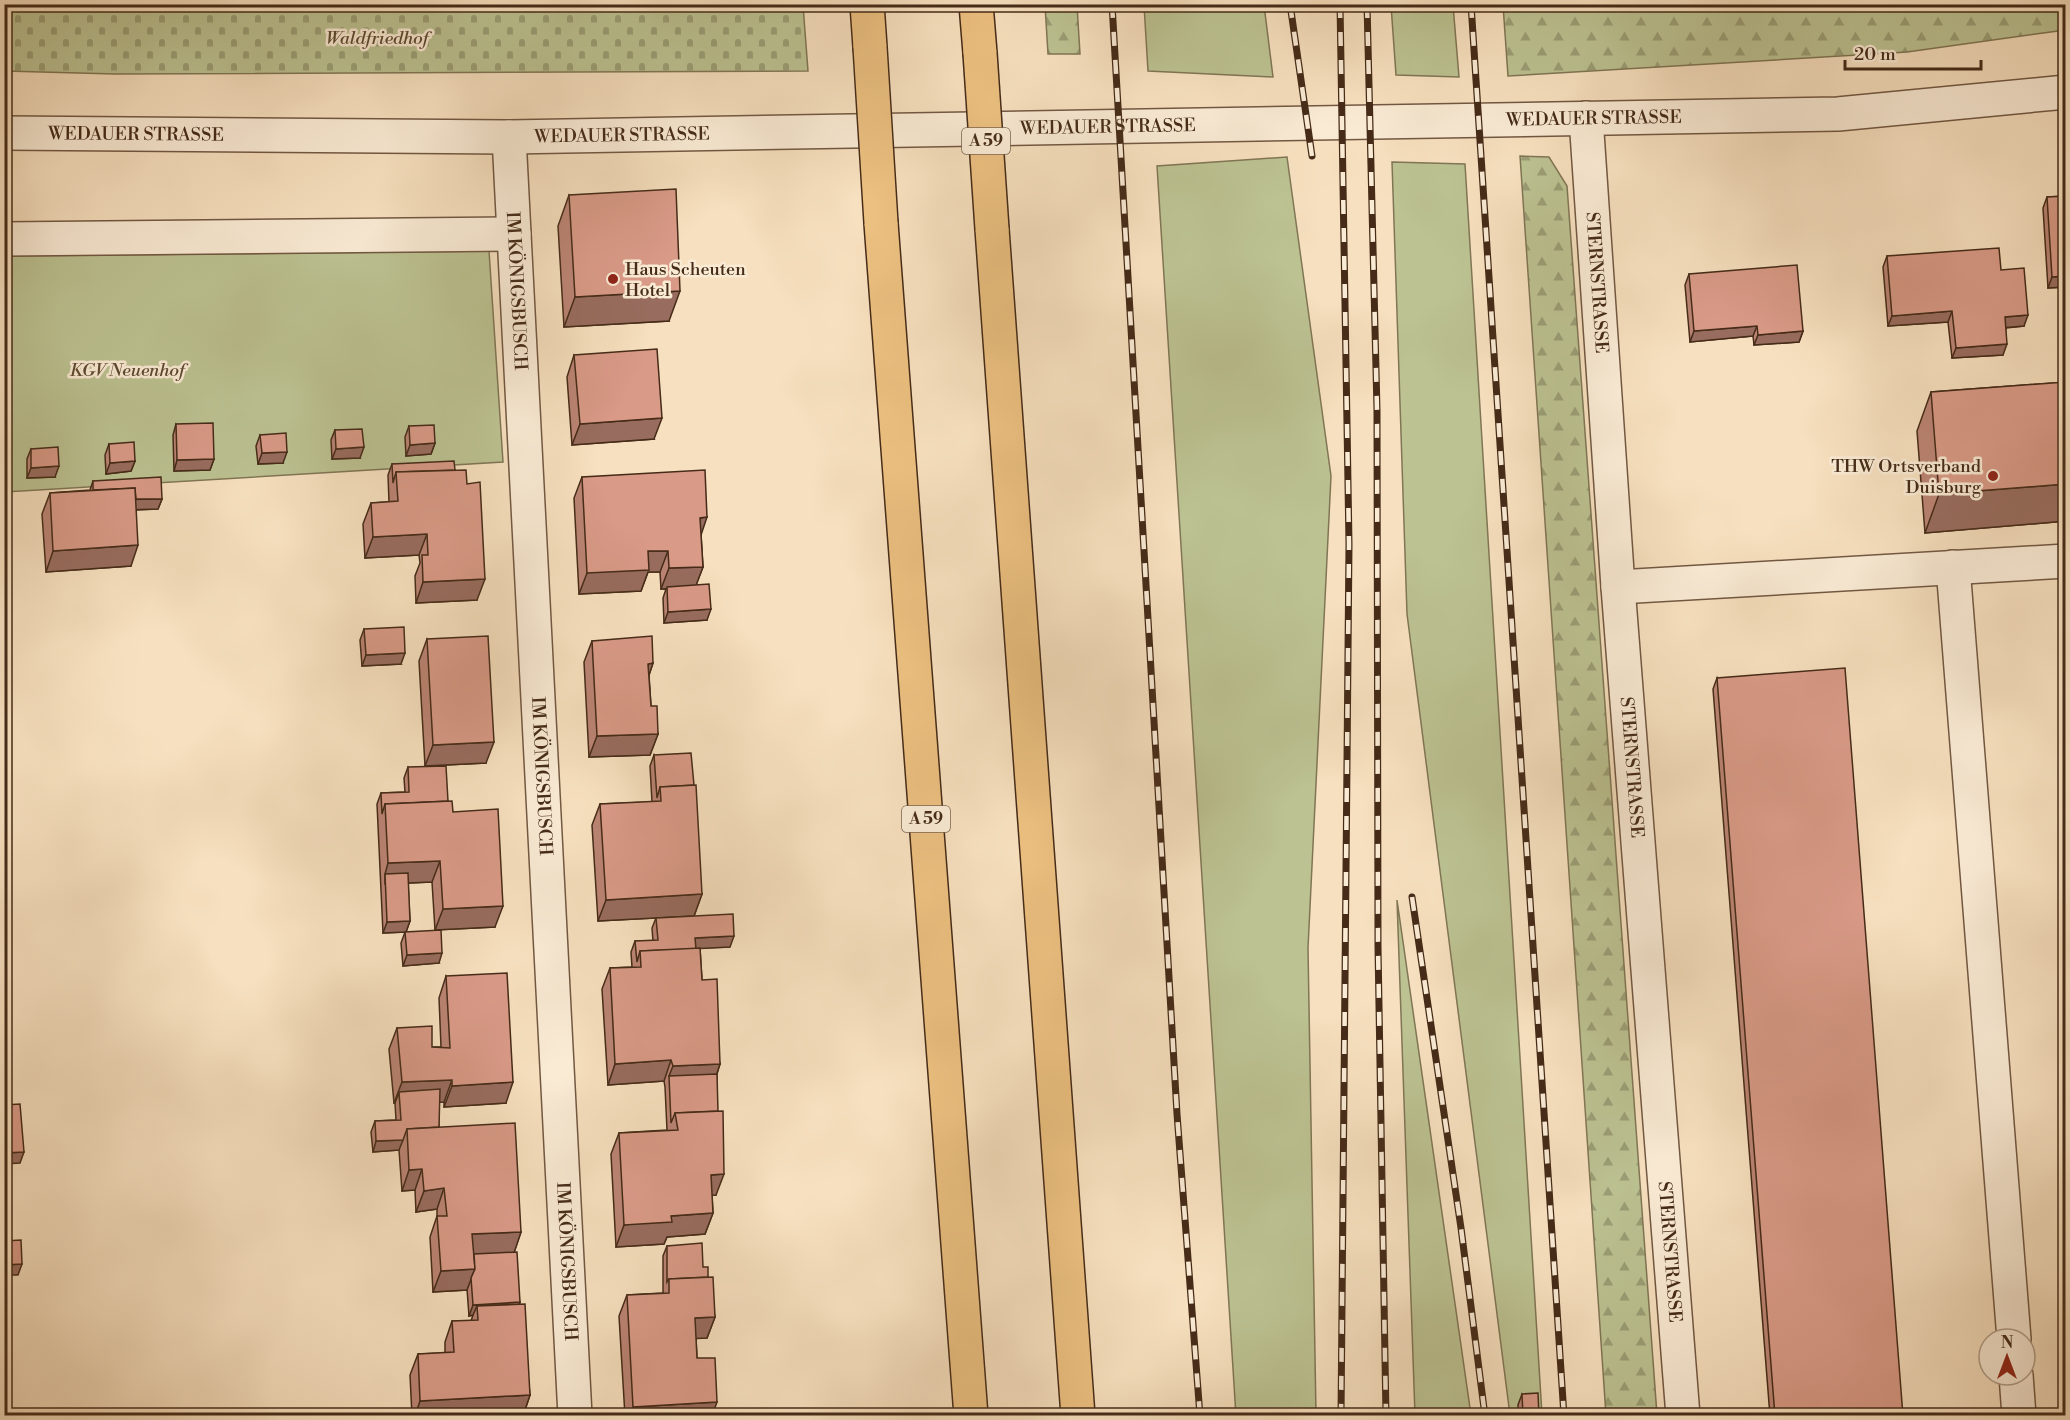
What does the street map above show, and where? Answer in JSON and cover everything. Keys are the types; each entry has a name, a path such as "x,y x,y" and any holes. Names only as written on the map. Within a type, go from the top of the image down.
{"highway":[{"name":"A 59","path":"867,4 881,223 971,1416"},
{"name":"A 59","path":"976,4 1078,1416"}],"street":[{"name":"WEDAUER STRASSE","path":"4,133 509,137 1838,114 2066,92"},
{"name":"STERNSTRASSE","path":"1586,118 1618,587 1683,1416"},
{"name":"IM KÖNIGSBUSCH","path":"509,137 575,1416"},
{"path":"4,239 514,234"},
{"path":"1618,587 2066,561"},
{"path":"1953,567 2012,1327"},
{"path":"2017,1387 2019,1416"}],"green space":[{"path":"2065,4 2065,30 1907,52 1508,76 1503,5"},
{"name":"Waldfriedhof","path":"5,5 803,5 808,71 115,74 5,71"},
{"path":"1045,5 1077,5 1080,54 1048,54"},
{"path":"1144,5 1264,5 1273,77 1148,71"},
{"path":"1391,5 1453,5 1459,77 1396,75"},
{"path":"1520,156 1549,157 1567,186 1657,1415 1606,1415"},
{"path":"1287,157 1331,476 1308,948 1316,1415 1236,1416 1157,166"},
{"path":"1392,162 1465,164 1542,1415 1510,1415 1407,614"},
{"name":"KGV Neuenhof","path":"489,251 503,462 5,492 5,256"},
{"path":"1397,900 1471,1415 1415,1415"}],"building":[{"path":"676,189 680,291 575,297 569,195"},
{"path":"2066,196 2066,276 2052,277 2047,197"},
{"path":"1999,248 2001,270 2024,268 2028,315 2005,317 2007,344 1956,348 1952,311 1892,316 1887,256"},
{"path":"1797,265 1803,331 1758,335 1757,326 1694,331 1689,274"},
{"path":"657,349 662,418 580,424 574,355"},
{"path":"2066,382 2066,484 1939,494 1931,392"},
{"path":"213,423 214,459 177,460 176,424"},
{"path":"434,425 435,443 410,445 409,426"},
{"path":"362,429 364,447 336,449 335,430"},
{"path":"286,433 287,452 262,453 260,435"},
{"path":"134,442 135,461 110,463 109,444"},
{"path":"58,447 59,466 31,468 31,449"},
{"path":"454,461 455,470 396,472 393,483 392,464"},
{"path":"466,470 467,484 480,482 485,579 423,582 422,555 428,555 427,534 373,537 371,503 398,501 396,472"},
{"path":"705,470 707,517 700,518 703,567 669,568 668,551 648,551 649,570 587,573 582,477"},
{"path":"161,477 162,499 136,499 135,488 93,490 93,481"},
{"path":"135,488 138,545 53,551 50,493"},
{"path":"709,584 711,609 668,612 667,587"},
{"path":"404,627 405,653 366,655 364,629"},
{"path":"488,636 494,742 433,745 427,639"},
{"path":"652,636 653,663 648,664 651,706 657,706 658,734 597,736 592,641"},
{"path":"1845,668 1903,1416 1775,1416 1717,678"},
{"path":"691,753 694,785 660,787 657,798 654,755"},
{"path":"446,766 448,801 385,804 382,814 381,793 409,792 408,767"},
{"path":"696,785 702,894 606,900 600,804 661,801 660,787"},
{"path":"452,801 453,812 498,809 503,906 443,909 440,861 388,863 385,804"},
{"path":"408,873 410,921 387,922 385,874"},
{"path":"733,914 734,936 695,938 696,949 640,951 637,962 635,941 658,940 656,918"},
{"path":"441,930 442,953 407,955 405,932"},
{"path":"700,948 702,980 717,979 720,1064 673,1066 671,1060 615,1064 610,968 641,967 640,951"},
{"path":"507,973 513,1082 452,1086 452,1080 402,1082 397,1028 432,1026 432,1047 450,1048 446,976"},
{"path":"717,1074 718,1111 675,1113 671,1123 669,1076"},
{"path":"440,1089 439,1127 407,1129 403,1140 376,1141 375,1121 401,1120 399,1092"},
{"path":"20,1104 24,1152 4,1153 4,1105"},
{"path":"723,1111 724,1174 711,1175 713,1213 671,1216 672,1222 624,1225 619,1133 678,1130 675,1113"},
{"path":"515,1123 521,1232 472,1234 475,1269 441,1271 437,1216 447,1216 444,1188 424,1191 422,1169 409,1170 407,1129"},
{"path":"21,1240 22,1264 4,1265 4,1241"},
{"path":"702,1243 703,1267 708,1267 708,1277 669,1279 667,1282 667,1246"},
{"path":"517,1252 520,1302 473,1305 471,1278 475,1269 474,1254"},
{"path":"713,1277 715,1317 695,1318 697,1358 715,1358 717,1402 633,1407 627,1295 669,1293 669,1279"},
{"path":"525,1304 530,1395 420,1401 418,1354 454,1352 452,1321 478,1320 477,1306"},
{"path":"1538,1393 1539,1416 1523,1416 1522,1394"},
{"path":"713,1412 713,1416 659,1416"}],"railway":[{"path":"1112,4 1177,1114 1200,1416"},
{"path":"1290,4 1312,156"},
{"path":"1340,4 1349,544 1341,1416"},
{"path":"1367,4 1377,410 1378,947 1386,1416"},
{"path":"1471,4 1564,1416"},
{"path":"1412,897 1461,1228 1485,1416"}],"place":[{"name":"Haus Scheuten Hotel","path":"613,279"},
{"name":"THW Ortsverband Duisburg","path":"1993,476"}]}
